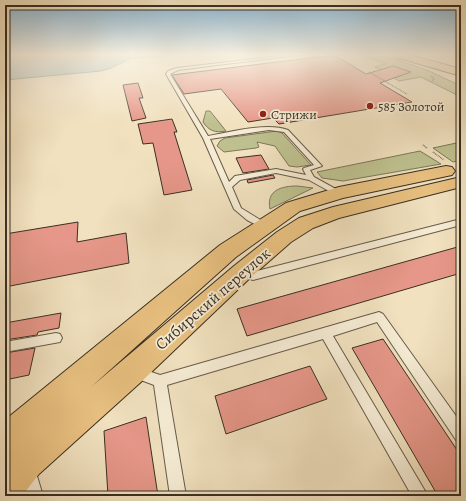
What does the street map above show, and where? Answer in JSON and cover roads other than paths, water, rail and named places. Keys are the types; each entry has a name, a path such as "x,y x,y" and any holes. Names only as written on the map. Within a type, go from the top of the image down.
{"main road":[{"name":"Сибирский переулок","path":"11,446 146,376 242,272 294,207 339,193 454,165"},
{"name":"Сибирский переулок","path":"5,488 11,446 228,250 274,231 306,224 333,213 461,182"}],"lane":[{"path":"169,77 206,138 238,209 250,218 274,231"},
{"path":"206,138 272,128 283,130 319,166 306,169 311,178"},
{"path":"228,187 238,178 276,172 311,178 339,193"},
{"path":"242,272 253,276 461,222"},
{"path":"178,496 146,376 326,334 379,317 461,435"},
{"path":"326,334 420,496"},
{"path":"5,347 56,338"},
{"path":"11,446 35,496"}],"water":[{"path":"5,77 33,77 5,80"}],"place":[{"name":"585 Золотой","path":"370,106"},
{"name":"Стрижи","path":"263,114"}]}
